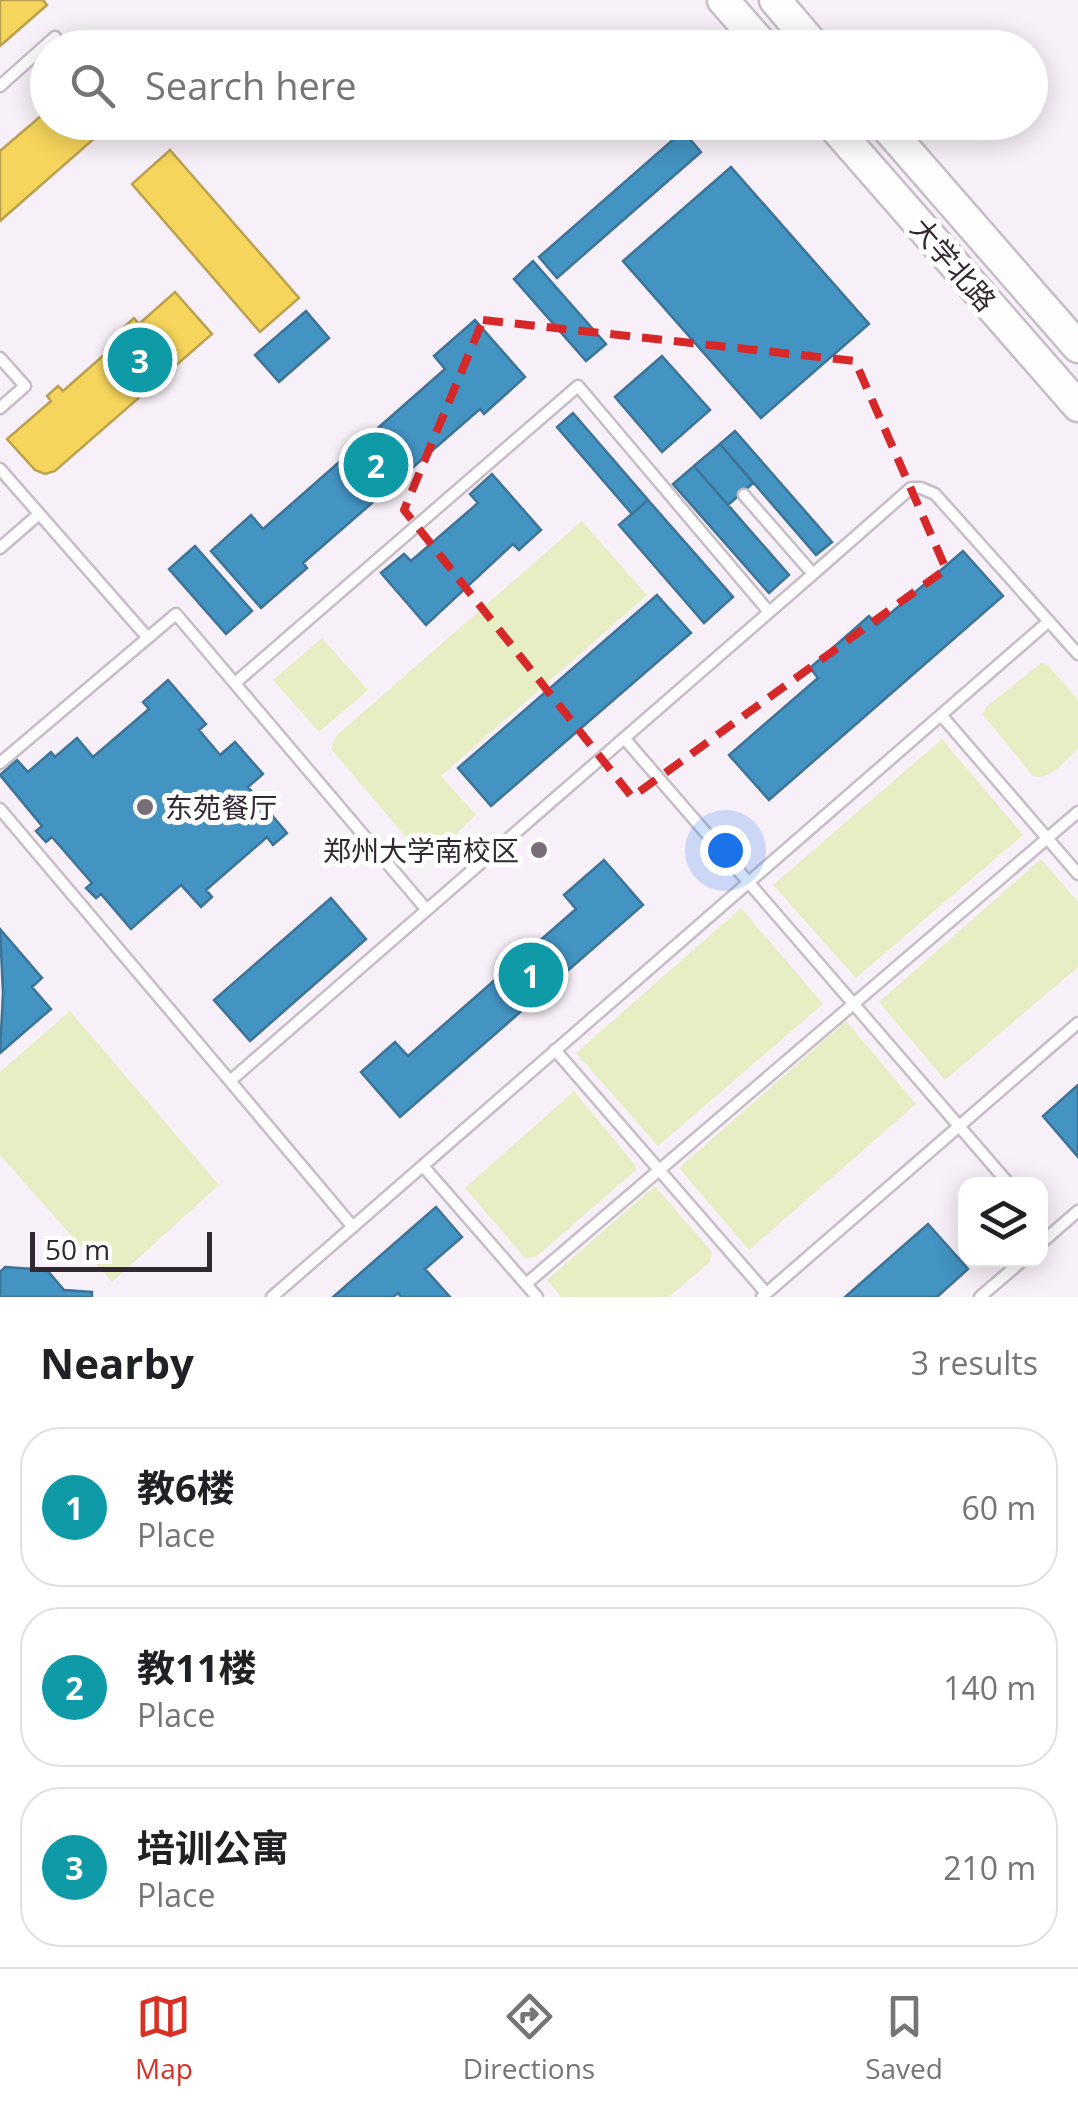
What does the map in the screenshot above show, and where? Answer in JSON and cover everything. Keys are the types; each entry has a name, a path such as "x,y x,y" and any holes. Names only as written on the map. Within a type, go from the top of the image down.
{"main road":[{"path":"724,0 750,30"},
{"path":"775,0 801,30"},
{"name":"大学北路","path":"846,140 1078,406"},
{"name":"大学北路","path":"898,140 1078,347"}],"lane":[{"path":"0,86 30,60"},
{"path":"0,358 25,386 0,408"},
{"path":"235,683 578,386 769,612"},
{"path":"0,469 148,638"},
{"path":"230,1080 911,488 935,494 1078,654"},
{"path":"744,495 812,574"},
{"path":"0,548 39,514"},
{"path":"0,763 176,614 426,910"},
{"path":"272,1297 1049,621"},
{"path":"940,716 1078,874"},
{"path":"624,738 1003,1177"},
{"path":"0,809 353,1227"},
{"path":"526,1284 1078,812"},
{"path":"555,1050 764,1295 1078,1024"},
{"path":"423,1166 537,1297"},
{"path":"1048,1237 1078,1211"},
{"path":"1048,1232 1051,1235"},
{"path":"980,1297 1015,1267"}],"highlighted area":[{"path":"483,320 855,361 946,569 632,797 404,510"}],"green space":[{"path":"582,521 647,595 441,776 476,815 427,862 331,749 337,735"},
{"path":"322,638 368,690 319,732 273,680"},
{"path":"1041,663 1048,665 1078,700 1078,749 1057,769 1039,777 1033,776 983,715 985,708"},
{"path":"942,739 1023,835 856,978 773,885"},
{"path":"1041,859 1078,902 1078,967 945,1080 879,1002"},
{"path":"741,908 823,1004 658,1146 576,1053"},
{"path":"70,1011 219,1185 112,1282 0,1155 0,1072"},
{"path":"846,1021 916,1104 749,1250 679,1168"},
{"path":"574,1091 636,1170 536,1257 525,1258 465,1188"},
{"path":"655,1186 712,1252 710,1262 669,1297 561,1297 547,1280"}],"building: Homes":[{"path":"0,0 43,0 47,5 0,46"},
{"path":"30,125 30,140 92,140 0,221 0,151"},
{"path":"170,150 299,298 260,332 132,184"},
{"path":"175,292 212,334 55,471 45,474 35,470 7,439 51,401 47,396 58,386 63,391 129,333 124,327 134,318 139,324"}],"building: Schools":[{"path":"673,140 691,140 701,152 557,278 539,257"},
{"path":"731,167 869,324 761,418 623,261"},
{"path":"533,261 606,344 586,361 514,279"},
{"path":"306,311 329,338 279,382 255,355"},
{"path":"475,320 525,377 484,414 480,409 303,563 307,568 261,608 211,551 251,515 263,529 445,369 434,356"},
{"path":"662,356 710,410 662,452 615,397"},
{"path":"573,413 648,500 632,514 557,427"},
{"path":"735,431 832,542 816,555 720,444"},
{"path":"720,444 753,483 728,505 694,466"},
{"path":"694,466 789,575 769,593 673,484"},
{"path":"492,474 541,530 519,550 513,544 426,625 381,573 404,554 411,561 478,503 470,494"},
{"path":"648,500 733,597 704,623 619,525"},
{"path":"195,546 252,611 226,634 169,569"},
{"path":"963,551 1003,596 769,800 729,755 818,678 810,668 869,616 877,625"},
{"path":"657,595 691,633 491,806 458,768"},
{"name":"东苑餐厅","path":"168,680 206,724 199,730 220,755 235,742 263,774 248,787 287,833 273,845 267,837 206,890 212,897 201,907 181,885 131,929 101,894 96,898 86,888 92,883 52,837 46,842 36,831 42,826 0,775 17,760 28,772 51,752 55,757 77,738 93,757 149,709 143,702"},
{"path":"604,860 643,905 400,1117 361,1072 395,1042 408,1056 576,909 564,895"},
{"path":"331,898 366,939 250,1041 214,1000"},
{"path":"0,929 42,978 32,987 51,1009 0,1053 3,993"},
{"path":"1078,1085 1078,1157 1043,1116"},
{"path":"436,1207 462,1237 425,1269 450,1297 401,1297 398,1293 393,1297 333,1297"},
{"path":"928,1224 958,1258 958,1267 968,1269 937,1297 845,1297"},
{"path":"5,1267 47,1270 64,1290 92,1292 92,1297 0,1297 0,1272"}],"place":[{"name":"培训公寓","path":"140,360"},
{"name":"教11楼","path":"376,465"},
{"name":"东苑餐厅","path":"145,807"},
{"name":"郑州大学南校区","path":"539,850"},
{"name":"教6楼","path":"531,975"}]}
